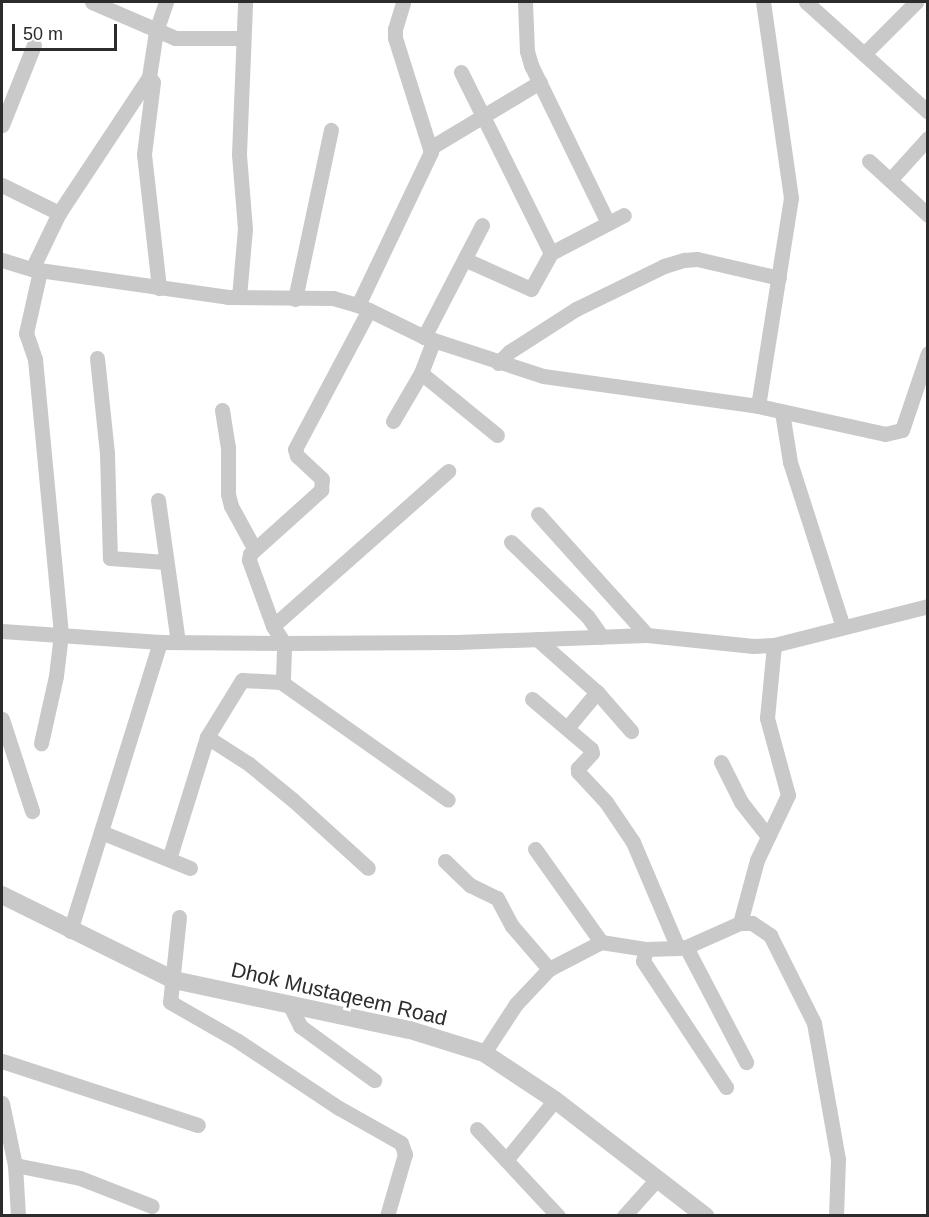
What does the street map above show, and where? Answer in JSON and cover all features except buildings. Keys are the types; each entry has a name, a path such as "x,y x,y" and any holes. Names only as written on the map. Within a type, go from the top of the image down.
{"street":[{"path":"92,2 175,38 243,38"},
{"path":"40,743 56,676 60,634 35,359 26,333 36,270 59,213 148,77 156,31 166,2"},
{"path":"239,297 245,229 239,154 245,2"},
{"path":"281,682 284,643 273,626 249,560 254,548 321,490 322,479 297,456 295,449 364,308 430,155 430,148 394,33 404,2"},
{"path":"525,2 527,51 608,223"},
{"path":"758,406 791,198 763,2"},
{"path":"806,2 927,112"},
{"path":"864,54 916,2"},
{"path":"922,2 927,7"},
{"path":"2,125 34,45"},
{"path":"461,72 551,253"},
{"path":"148,77 153,82 144,154 159,288"},
{"path":"430,148 540,82"},
{"path":"295,299 331,130"},
{"path":"890,180 927,138"},
{"path":"869,161 927,215"},
{"path":"2,185 59,213"},
{"path":"464,259 531,289 551,253 624,215"},
{"path":"393,421 421,373 428,339 482,225"},
{"path":"498,363 509,352 576,309 664,266 697,259 778,278"},
{"path":"2,260 36,270 159,288 239,297 333,298 364,308 428,339 543,376 758,406 885,434 902,430 927,352"},
{"path":"97,358 107,453 110,558 166,562"},
{"path":"421,373 496,435"},
{"path":"222,410 229,458 228,494 231,506 254,548"},
{"path":"782,412 790,462 843,627"},
{"path":"273,626 448,471"},
{"path":"158,501 178,642"},
{"path":"538,514 647,635"},
{"path":"511,542 588,617 602,637"},
{"path":"2,631 160,642 284,643 647,635 753,646 774,645 927,606"},
{"path":"537,639 597,692 631,731"},
{"path":"70,931 160,642"},
{"path":"740,923 757,860 788,795 767,718 774,645"},
{"path":"169,859 207,737 245,678 281,682 448,800"},
{"path":"567,728 597,692"},
{"path":"532,699 591,749 592,753 578,768 578,772 606,802 633,842 682,948 746,1062"},
{"path":"2,719 32,811"},
{"path":"207,737 249,765 293,800 368,868"},
{"path":"721,762 741,802 767,835"},
{"path":"101,832 190,868"},
{"path":"535,849 601,942"},
{"path":"445,861 470,885 497,898 512,926 549,969"},
{"name":"Dhok Mustaqeem Road","path":"2,895 70,931 174,980 410,1030 484,1053 555,1100 705,1215"},
{"path":"179,917 174,980 169,999 172,1005 238,1041 339,1107 401,1143 405,1154 387,1215"},
{"path":"484,1053 516,1004 549,969 601,942 646,949 682,948 740,923 752,923 770,935 814,1023 838,1159 836,1215"},
{"path":"646,949 643,961 726,1087"},
{"path":"289,1004 300,1026 374,1080"},
{"path":"2,1061 198,1125"},
{"path":"506,1160 555,1100"},
{"path":"2,1103 15,1165 18,1215"},
{"path":"477,1129 555,1214"},
{"path":"15,1165 80,1178 152,1206"},
{"path":"624,1215 657,1179"}]}
